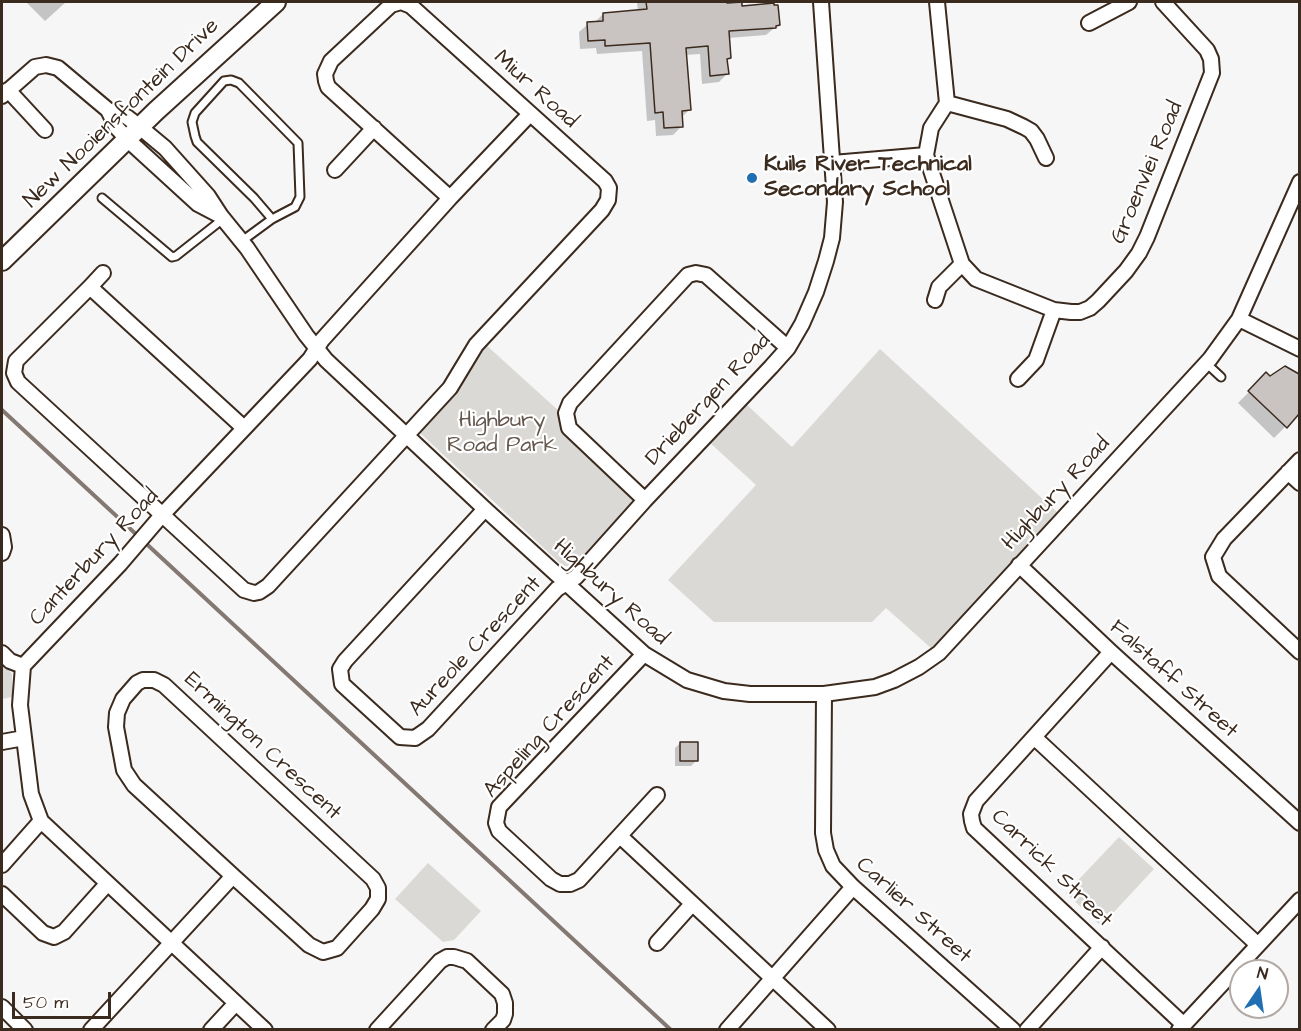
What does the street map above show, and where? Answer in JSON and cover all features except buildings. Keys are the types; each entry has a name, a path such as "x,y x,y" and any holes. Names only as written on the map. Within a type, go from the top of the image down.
{"street":[{"name":"New Nooiensfontein Drive","path":"2,261 276,2"},
{"name":"Miur Road","path":"407,436 450,388 476,345 602,210 608,200 609,188 411,6 402,2 392,5 331,61 325,75 328,87 450,198"},
{"name":"Driebergen Road","path":"567,583 576,577 788,348 816,292 832,238 836,202 821,2"},
{"path":"935,300 939,287 962,264 926,155 931,128 947,103 937,2"},
{"path":"1089,22 1129,2"},
{"name":"Groenvlei Road","path":"962,264 976,279 1054,310 1080,312 1090,308 1126,272 1147,237 1210,81 1213,66 1207,50 1163,2"},
{"name":"Highbury Road","path":"5,93 35,67 46,65 58,68 108,110 117,128 134,134 198,204 222,217 242,241 317,349 341,375 644,654 681,677 724,691 750,694 824,694 875,687 919,667 939,652 1206,363 1239,319 1299,182"},
{"path":"5,93 45,130"},
{"path":"947,103 1007,119 1024,127 1037,140 1046,158"},
{"name":"Canterbury Road","path":"23,666 310,359 322,340 450,198 530,114"},
{"path":"335,170 374,128"},
{"path":"833,163 926,155"},
{"path":"103,273 19,356 14,367 16,378 244,590 259,592 268,586 407,436"},
{"path":"645,500 569,428 566,413 570,404 688,275 696,273 706,275 788,348"},
{"path":"90,287 244,428"},
{"path":"1018,380 1036,360 1054,310"},
{"path":"1239,319 1299,350"},
{"path":"1299,460 1224,538 1213,557 1219,576 1299,652"},
{"path":"1288,472 1299,483"},
{"name":"Aureole Crescent","path":"485,509 340,669 342,684 400,737 415,738 428,729 557,589 567,583"},
{"path":"2,535 4,540 2,553"},
{"name":"Falstaff Street","path":"1019,565 1299,824"},
{"name":"Carrick Street","path":"1111,652 976,801 971,814 974,828 1102,947 1181,1027"},
{"path":"2,653 10,661 23,666 20,705 31,794 41,821 265,1029"},
{"name":"Aspeling Crescent","path":"644,654 499,807 496,817 499,831 551,879 561,884 570,884 579,880 657,795"},
{"name":"Ermington Crescent","path":"143,680 154,680 164,685 365,870 376,883 378,899 338,948 323,952 309,945 233,876 134,785 124,770 116,727 117,713 123,699 137,683 143,680"},
{"name":"Carlier Street","path":"824,694 824,842 833,866 853,887 1013,1029"},
{"path":"1034,737 1257,944"},
{"path":"2,742 24,738"},
{"path":"2,865 41,821"},
{"path":"620,836 828,1029"},
{"path":"91,1029 233,876"},
{"path":"2,894 43,933 54,937 64,932 107,884"},
{"path":"727,1029 774,979 853,887"},
{"path":"1181,1027 1299,900"},
{"path":"657,943 692,904"},
{"path":"1027,1029 1102,947"},
{"path":"377,1029 440,961 447,957 454,957 467,962 502,994 505,1014 503,1020 493,1029"},
{"path":"211,1029 236,1003"},
{"path":"2,1007 25,1029"}],"lane":[{"path":"242,241 295,207 300,197 298,143 239,83 234,80 224,81 195,112 192,122 195,136 197,141 273,219"},
{"path":"102,198 172,257 222,217"},
{"path":"1206,363 1221,377"}],"green space":[{"name":"Highbury Road Park","path":"485,344 560,412 630,492 632,500 630,509 575,567 563,566 420,433 459,384"},
{"path":"880,349 1058,513 932,649 886,608 872,622 714,622 668,580 756,485 709,442 745,403 792,447"},
{"path":"2,662 12,674 12,697 2,699"},
{"path":"1119,837 1154,869 1101,926 1066,893"},
{"path":"428,863 481,911 454,940 443,942 395,899"}],"waterway":[{"path":"2,410 671,1030"}],"place":[{"name":"Kuils River Technical Secondary School","path":"752,178"}]}
